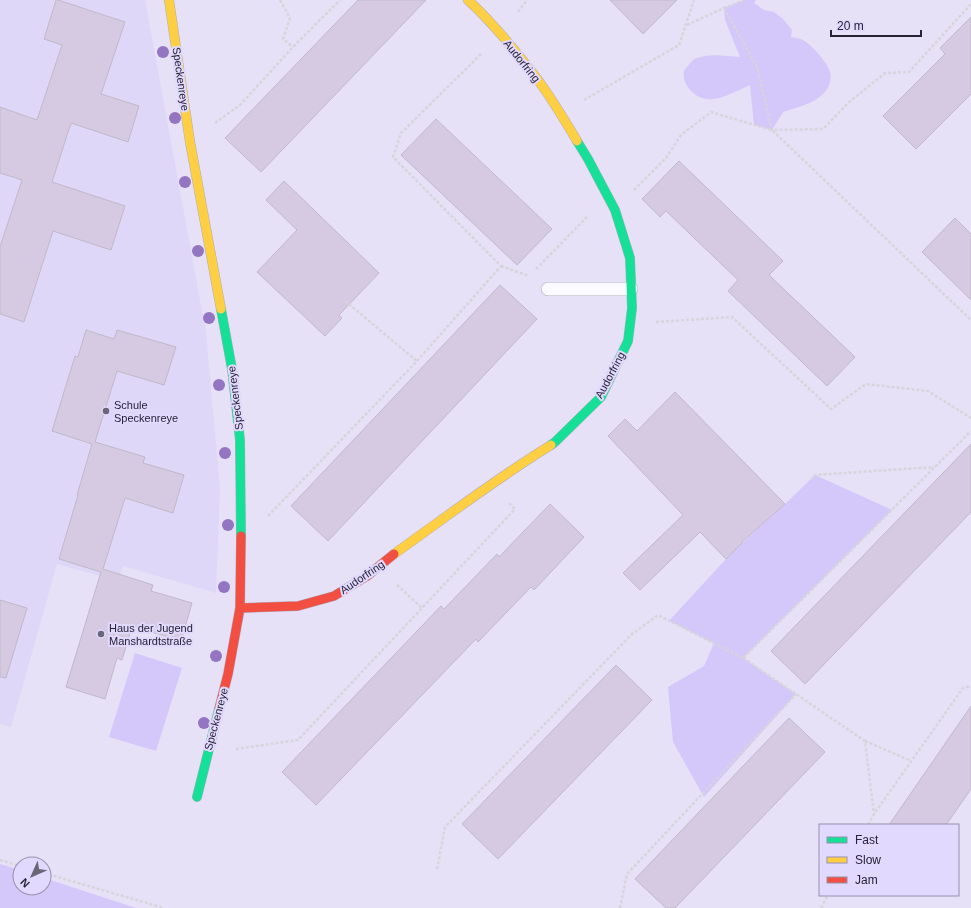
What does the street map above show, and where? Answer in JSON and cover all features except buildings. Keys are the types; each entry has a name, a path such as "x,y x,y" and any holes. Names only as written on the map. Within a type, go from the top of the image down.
{"street":[{"name":"Speckenreye","path":"169,0 190,142 232,369 240,440 240,608 228,674 197,797"},
{"name":"Audorfring","path":"240,608 298,606 334,596 367,576 490,484 555,442 601,397 628,341 632,308 630,258 615,210 588,159 561,114 536,77 487,18 468,0"}],"lane":[{"path":"548,289 631,290"}],"path":[{"path":"280,0 290,18 283,39 293,47"},
{"path":"190,142 240,105 293,47 340,0"},
{"path":"561,114 679,45 694,0"},
{"path":"686,25 744,0"},
{"path":"534,270 594,209 615,210 666,158 681,135 710,112 772,130 823,129 848,103 885,73 909,72 971,4"},
{"path":"724,8 757,68 772,130 971,320"},
{"path":"500,34 401,133 393,157 502,266 529,276"},
{"path":"241,544 417,360 502,266"},
{"path":"345,302 417,360"},
{"path":"630,325 732,317 831,409 866,384 928,391 971,418"},
{"path":"743,658 971,431"},
{"path":"811,480 815,475 934,467"},
{"path":"208,753 298,740 515,509 490,484"},
{"path":"378,567 422,608"},
{"path":"437,869 445,827 632,634 658,615 743,658 865,741 911,762"},
{"path":"869,824 874,814 963,688 971,686"},
{"path":"620,908 627,874 796,694"},
{"path":"865,741 874,814"},
{"path":"0,860 12,864"},
{"path":"52,875 164,908"},
{"path":"821,908 827,896"}],"shaded area":[{"name":"Schule Speckenreye","path":"0,0 145,0 206,333 220,488 216,593 123,566 118,581 57,564 11,727 0,724"},
{"path":"744,0 756,0 754,3 764,10 774,12 783,19 792,30 791,37 803,40 810,45 823,59 830,72 830,83 820,97 810,103 783,112 772,130 754,125 750,85 723,97 707,99 698,96 690,90 685,81 684,71 693,60 702,56 713,55 740,57 725,20 724,8"},
{"path":"815,475 892,510 743,658 796,694 704,797 673,742 668,687 704,666 714,643 669,621 726,559"},
{"path":"135,653 182,668 156,751 109,737"},
{"path":"0,864 12,868 12,896 52,896 52,881 136,908 0,908"}],"traffic: fast":[{"path":"551,445 601,397 628,341 632,308 630,258 615,210 577,141"},
{"path":"221,309 232,369 240,440 241,536"},
{"path":"197,797 219,709"}],"traffic: slow":[{"path":"169,0 190,142 221,309"},
{"path":"468,0 520,56 552,100 577,141"},
{"path":"394,554 491,484 551,445"}],"traffic: jam":[{"path":"219,709 228,674 240,608 241,536"},
{"path":"240,608 298,606 334,596 367,576 394,554"}],"place":[{"name":"Schule Speckenreye","path":"106,411"},
{"name":"Haus der Jugend Manshardtstraße","path":"101,634"}]}
